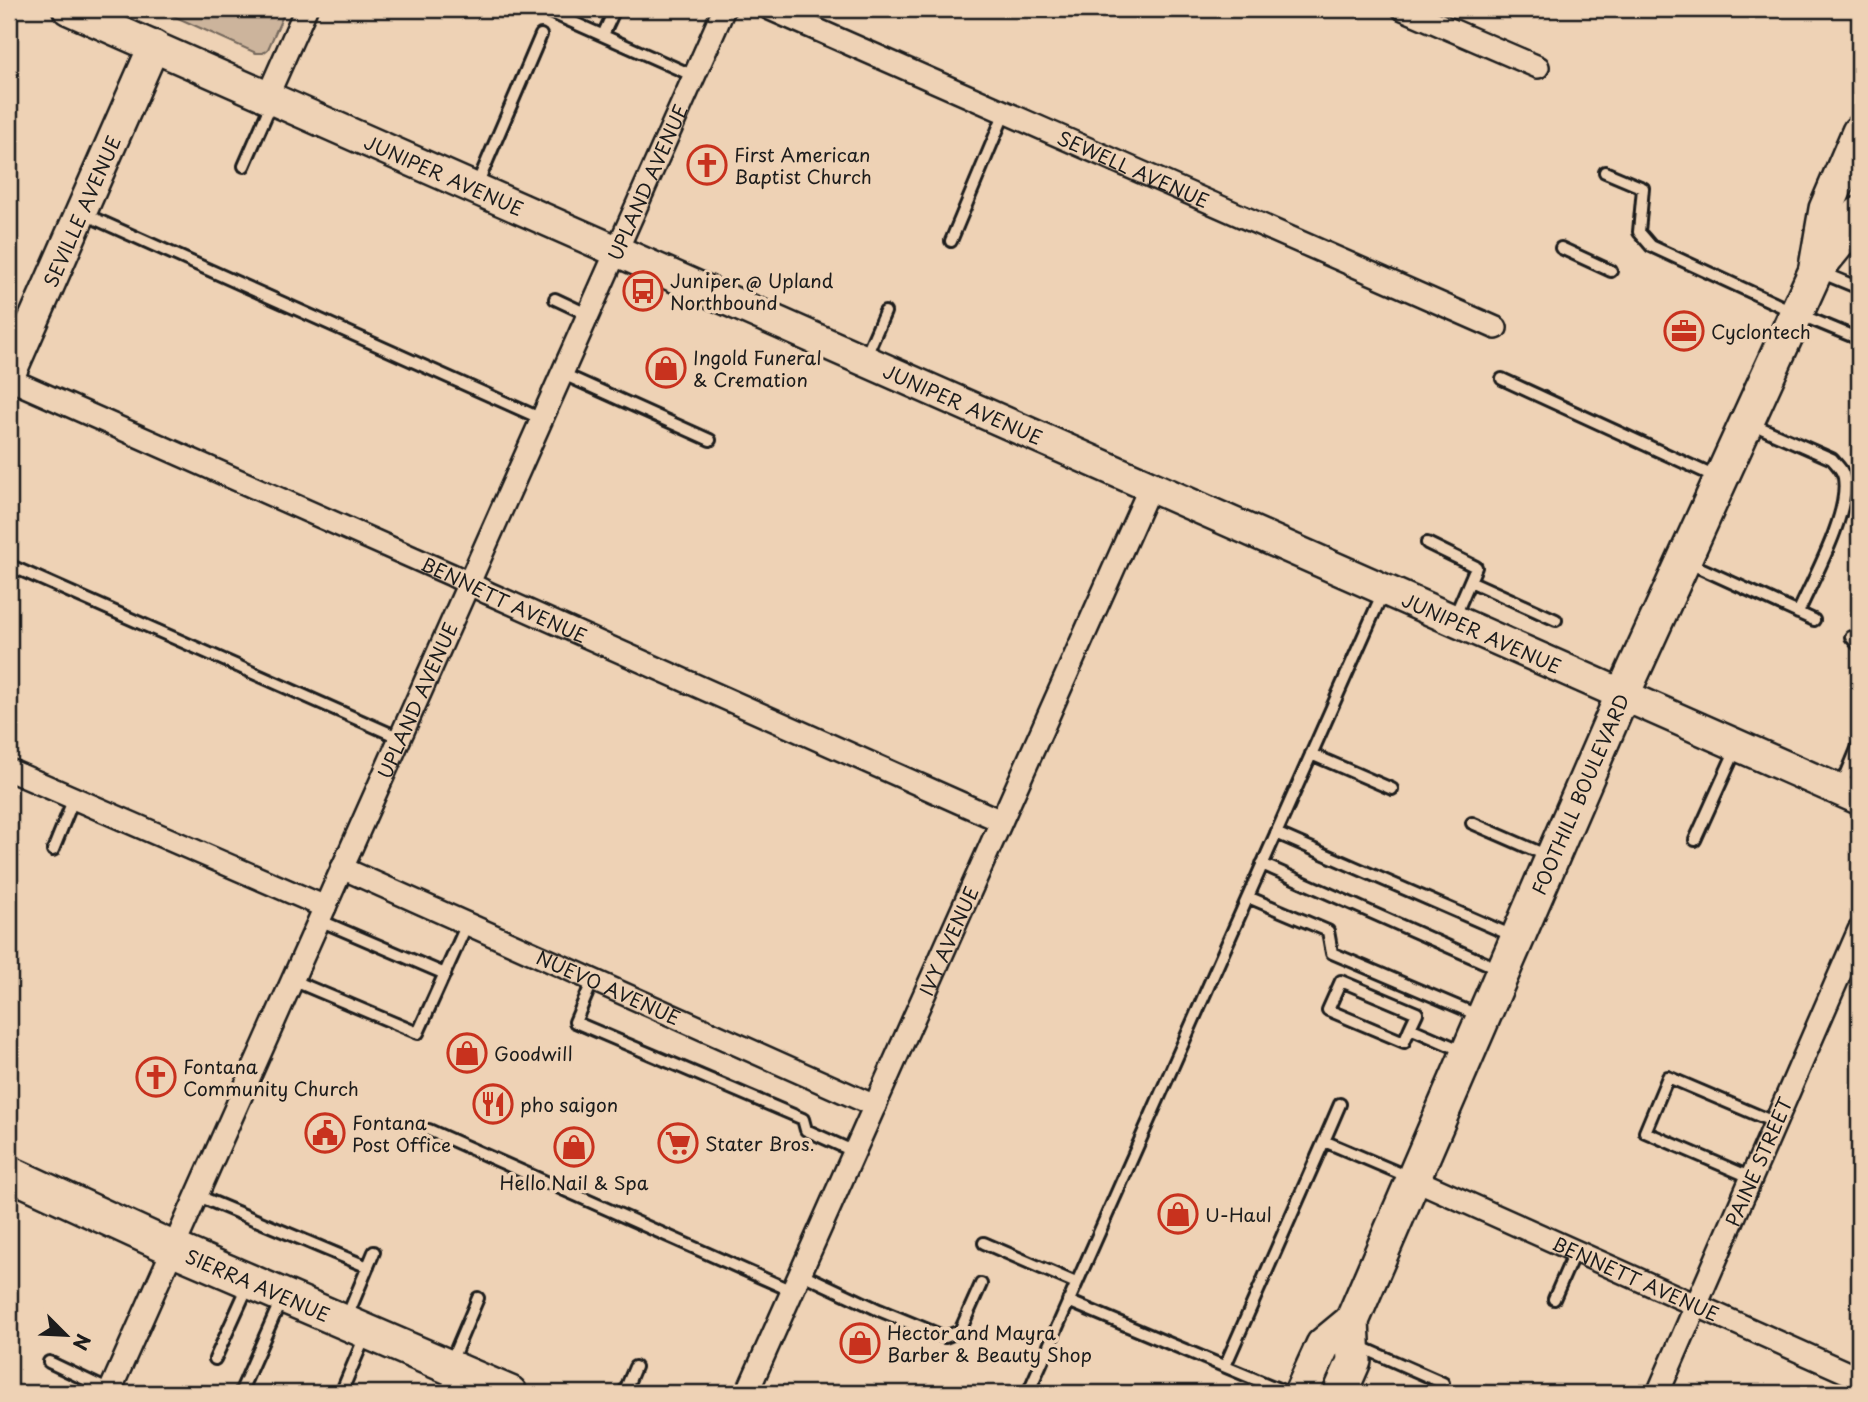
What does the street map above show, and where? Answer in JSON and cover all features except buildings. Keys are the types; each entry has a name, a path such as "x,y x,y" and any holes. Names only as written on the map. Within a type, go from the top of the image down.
{"main road":[{"name":"FOOTHILL BOULEVARD","path":"1816,270 1826,209 1859,132"},
{"name":"FOOTHILL BOULEVARD","path":"1340,1393 1354,1361 1353,1332 1414,1179 1622,696 1816,270 1859,214"},
{"name":"SIERRA AVENUE","path":"9,1173 172,1248 356,1327 450,1376 510,1393"},
{"name":"FOOTHILL BOULEVARD","path":"1301,1393 1323,1345 1353,1332"}],"street":[{"name":"JUNIPER AVENUE","path":"68,9 1849,795"},
{"path":"271,99 306,9"},
{"name":"UPLAND AVENUE","path":"110,1392 724,9"},
{"name":"SEWELL AVENUE","path":"770,9 1496,328"},
{"path":"1403,9 1538,67"},
{"name":"SEVILLE AVENUE","path":"9,378 153,46"},
{"name":"BENNETT AVENUE","path":"9,378 1001,821"},
{"name":"IVY AVENUE","path":"747,1393 1150,487"},
{"path":"9,769 322,914"},
{"name":"NUEVO AVENUE","path":"342,868 875,1106"},
{"name":"PAINE STREET","path":"1658,1393 1859,930"},
{"name":"BENNETT AVENUE","path":"1414,1179 1859,1378"}],"lane":[{"path":"542,9 694,76"},
{"path":"603,35 615,9"},
{"path":"475,189 541,35"},
{"path":"244,166 271,99"},
{"path":"951,241 1005,112"},
{"path":"1605,172 1643,188 1639,232 1651,246 1859,339"},
{"path":"80,212 542,419"},
{"path":"1561,248 1611,271"},
{"path":"1816,270 1859,288"},
{"path":"555,299 589,314"},
{"path":"864,361 885,312"},
{"path":"563,373 710,440"},
{"path":"1502,379 1721,479"},
{"path":"1747,422 1832,459 1841,469 1844,478 1844,502 1838,523 1798,613"},
{"path":"1427,543 1476,567 1453,621"},
{"path":"1684,561 1814,620"},
{"path":"9,565 400,738"},
{"path":"1470,580 1556,620"},
{"path":"1030,1392 1384,590"},
{"path":"1849,795 1859,744"},
{"path":"1695,840 1738,746"},
{"path":"1311,754 1392,789"},
{"path":"53,850 74,799"},
{"path":"1472,823 1554,859"},
{"path":"1276,833 1519,939"},
{"path":"1262,864 1504,972"},
{"path":"1248,897 1328,931 1332,953 1484,1018"},
{"path":"322,914 445,974"},
{"path":"292,980 418,1033 467,924"},
{"path":"593,980 575,1022 803,1119 806,1130 855,1152"},
{"path":"1341,981 1417,1013 1410,1028 1404,1042 1328,1010 1341,981"},
{"path":"1410,1028 1469,1054"},
{"path":"1752,1178 1645,1132 1668,1077 1776,1123"},
{"path":"1225,1366 1340,1104"},
{"path":"429,1130 796,1282 879,1310 945,1337 960,1331 981,1284"},
{"path":"1324,1141 1414,1179"},
{"path":"196,1195 368,1267"},
{"path":"984,1243 1076,1283"},
{"path":"1553,1299 1575,1251"},
{"path":"341,1393 368,1267 374,1252"},
{"path":"215,1359 250,1281"},
{"path":"240,1393 282,1295"},
{"path":"450,1376 478,1298"},
{"path":"1068,1301 1288,1393"},
{"path":"1353,1332 1443,1382"},
{"path":"49,1362 110,1392"},
{"path":"624,1393 635,1367"}],"shaded area":[{"path":"158,9 286,9 268,49 263,53 256,53"}],"place":[{"name":"First American Baptist Church","path":"707,165"},
{"name":"Juniper @ Upland Northbound","path":"643,291"},
{"name":"Cyclontech","path":"1684,331"},
{"name":"Ingold Funeral & Cremation","path":"666,368"},
{"name":"Goodwill","path":"467,1053"},
{"name":"Fontana Community Church","path":"156,1077"},
{"name":"pho saigon","path":"493,1104"},
{"name":"Fontana Post Office","path":"325,1133"},
{"name":"Stater Bros.","path":"678,1143"},
{"name":"Hello Nail & Spa","path":"574,1147"},
{"name":"U-Haul","path":"1178,1214"},
{"name":"Hector and Mayra Barber & Beauty Shop","path":"860,1343"}]}
